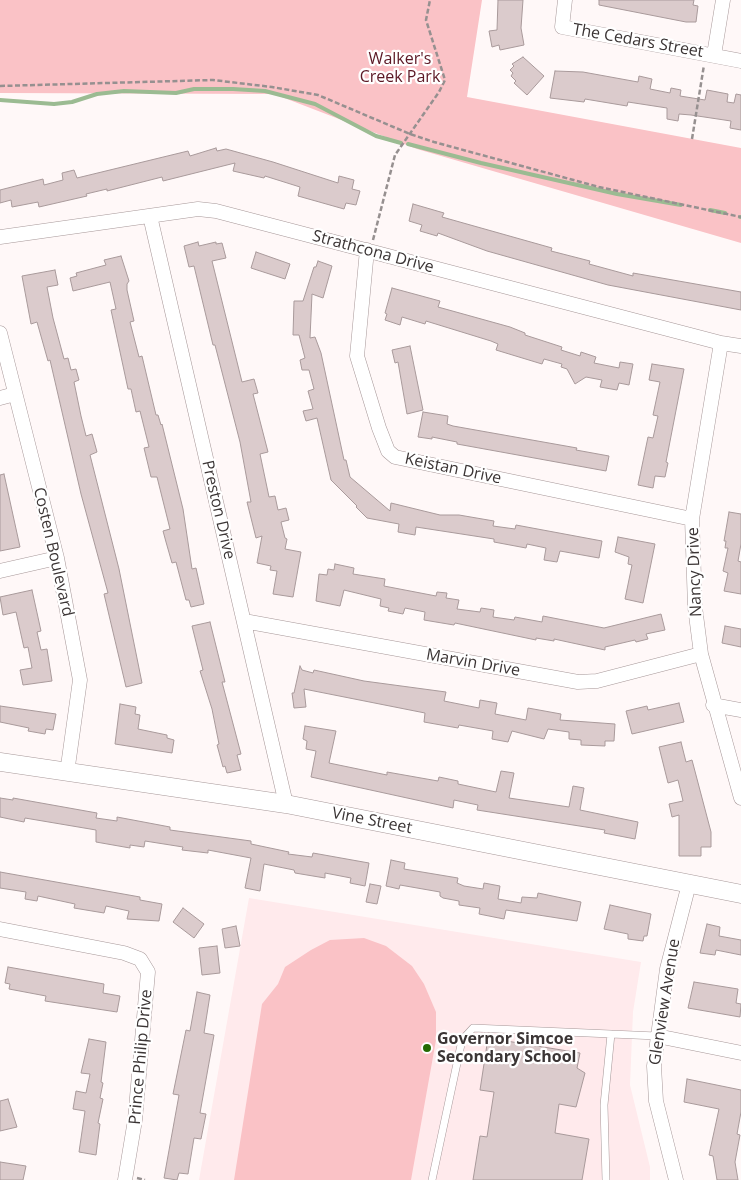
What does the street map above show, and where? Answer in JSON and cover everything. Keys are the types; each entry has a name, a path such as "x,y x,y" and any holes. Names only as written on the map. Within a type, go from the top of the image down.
{"street":[{"name":"The Cedars Street","path":"565,0 562,27 741,61"},
{"path":"710,55 723,0"},
{"name":"Strathcona Drive","path":"0,237 198,208 367,250 720,343 741,346"},
{"name":"Preston Drive","path":"150,216 286,804"},
{"name":"Keistan Drive","path":"367,250 357,356 379,428 388,451 395,457 692,519"},
{"name":"Costen Boulevard","path":"0,333 57,558 80,680 67,773"},
{"name":"Nancy Drive","path":"720,343 692,519 695,607 701,654 741,798"},
{"path":"0,398 15,394"},
{"path":"0,571 57,558"},
{"name":"Marvin Drive","path":"244,621 578,682 597,681 701,654"},
{"path":"714,705 741,710"},
{"name":"Vine Street","path":"0,762 286,804 741,894"},
{"name":"Glenview Avenue","path":"676,1180 656,1101 654,1066 667,969 689,884"},
{"name":"Prince Philip Drive","path":"0,929 124,953 140,959 148,972 136,1120 125,1180"},
{"path":"657,1036 741,1053"}],"lane":[{"path":"432,1180 462,1040 472,1028 657,1036"},
{"path":"606,1180 604,1105 611,1034"}],"path":[{"path":"367,250 375,236 395,155 439,92 445,80 426,20 430,0"},
{"path":"692,139 710,55"},
{"path":"0,86 213,80 318,95 410,134 599,187 741,217"}],"shaded area":[{"name":"Governor Simcoe Secondary School","path":"249,898 641,962 633,1012 630,1085 650,1167 650,1180 199,1180"}],"green space":[{"name":"Walker's Creek Park","path":"0,0 482,0 467,97 741,148 741,243 417,149 274,94 0,93"},
{"path":"364,938 386,946 412,966 424,984 436,1012 436,1040 411,1180 234,1180 262,1004 278,984 285,967 311,950 330,940"}],"building":[{"path":"498,0 523,0 521,28 524,45 500,50 499,45 492,47 489,31 497,30"},
{"path":"599,0 694,0 693,5 698,6 696,22 686,22 599,5"},
{"path":"523,57 544,76 527,95 514,83 516,81 511,76 513,73 510,70 514,66 512,64"},
{"path":"555,71 583,72 638,82 639,76 652,79 650,89 670,93 671,88 681,90 680,96 705,100 707,90 728,94 727,102 734,103 736,94 741,95 741,130 730,128 731,121 691,115 679,114 678,121 667,119 667,108 628,102 627,106 585,99 584,102 550,98"},
{"path":"216,148 217,151 226,149 338,183 339,176 354,180 352,189 360,191 356,205 346,203 344,209 298,196 300,187 265,176 264,178 233,171 235,163 163,181 162,177 107,191 107,189 86,194 87,196 39,207 38,202 12,207 11,200 0,203 0,190 43,179 44,185 63,180 62,173 74,170 77,178 188,151 190,156"},
{"path":"413,204 444,213 442,217 552,248 551,251 590,261 589,264 633,276 633,273 741,292 741,310 608,285 487,251 438,233 437,236 420,231 422,225 409,221"},
{"path":"198,242 199,246 216,242 216,244 222,243 226,258 212,261 242,382 254,379 258,393 253,394 268,452 260,454 269,497 275,496 278,510 286,508 289,520 281,522 285,538 287,539 285,549 301,552 293,597 273,594 277,571 270,570 271,566 257,563 262,536 256,538 247,502 251,502 240,442 215,345 213,345 194,266 189,267 184,246"},
{"path":"256,252 290,264 285,279 251,268"},
{"path":"121,256 129,281 127,290 134,321 130,322 139,357 142,356 156,415 158,415 162,424 183,509 192,569 196,568 204,604 191,607 189,600 186,600 176,562 172,563 163,531 170,529 157,477 151,477 144,448 149,447 140,411 136,412 131,389 128,389 111,310 116,309 110,282 73,291 70,278 77,276 76,273 106,265 104,260"},
{"path":"318,261 332,266 323,298 312,294 310,338 315,337 321,353 344,460 346,460 350,477 390,511 391,503 440,515 459,515 494,521 493,526 515,529 516,525 602,541 599,558 560,551 557,562 544,560 546,548 527,544 526,548 494,542 494,539 416,527 415,535 398,532 399,524 367,518 356,507 331,480 317,418 306,421 303,411 313,409 308,391 314,389 309,370 302,370 300,360 305,358 299,335 293,335 294,301 303,301 314,267 316,267"},
{"path":"55,270 58,285 47,287 53,318 64,359 68,358 71,370 76,369 79,380 74,382 86,436 92,434 97,452 90,455 119,569 142,683 126,687 104,594 108,593 81,494 50,360 48,361 37,322 31,324 22,276"},
{"path":"392,288 440,301 438,307 510,327 525,333 525,335 562,347 561,350 580,356 581,352 596,357 594,363 619,368 620,362 633,364 629,385 619,383 617,390 600,387 602,380 586,377 575,384 567,369 561,367 562,364 544,359 542,364 496,350 498,344 491,341 426,321 425,324 402,317 400,325 385,320"},
{"path":"410,346 423,410 407,414 398,362 395,363 392,350"},
{"path":"652,364 684,369 666,462 668,463 665,477 655,476 653,488 638,485 648,437 653,438 658,416 653,415 660,382 649,380"},
{"path":"423,412 448,416 447,424 453,426 577,448 576,450 609,456 606,471 457,444 457,442 432,437 432,439 418,437"},
{"path":"4,474 20,547 0,551 0,475"},
{"path":"729,512 741,514 741,544 738,561 741,562 741,594 724,591 728,573 723,571 728,548 725,548 726,541 724,541"},
{"path":"618,537 655,544 643,603 625,599 632,565 628,564 629,557 615,552"},
{"path":"335,564 354,568 353,574 385,579 384,586 436,596 437,592 447,593 446,598 459,600 457,609 480,612 481,608 494,610 493,617 514,620 515,617 542,622 543,616 604,628 661,614 665,630 646,634 648,639 605,647 605,650 554,639 554,641 536,638 536,640 455,623 454,625 424,620 425,612 405,608 403,614 388,611 389,608 380,606 381,599 344,590 340,606 316,601 319,574 327,575 328,569 334,570"},
{"path":"32,590 41,631 37,632 41,650 47,649 52,681 23,685 20,670 32,668 28,647 24,648 16,612 3,615 0,597"},
{"path":"210,622 225,682 222,682 241,754 237,755 241,770 227,773 225,766 223,767 217,745 219,744 212,709 200,671 203,670 192,626"},
{"path":"725,626 741,629 741,647 722,643"},
{"path":"300,666 302,670 313,673 314,670 364,681 446,692 444,701 479,708 480,700 497,703 495,714 526,720 528,708 561,714 560,720 615,724 614,741 605,741 605,746 581,745 581,740 569,739 569,732 548,729 544,739 512,731 508,742 492,739 493,731 459,725 458,728 424,722 425,713 304,689 306,707 294,708 292,693 294,693"},
{"path":"679,703 684,722 632,734 626,711 647,706 648,710"},
{"path":"120,704 136,707 135,714 140,715 138,729 167,735 167,738 174,740 172,753 115,744"},
{"path":"0,706 56,714 53,730 46,729 45,734 28,731 29,728 0,722"},
{"path":"305,726 336,731 329,763 387,775 387,772 438,781 439,777 458,781 458,784 496,792 501,771 514,773 509,798 569,807 573,786 584,788 580,810 638,822 635,839 604,833 605,830 477,810 478,805 454,800 453,808 311,777 316,751 306,749 307,741 303,739"},
{"path":"681,742 686,762 692,760 711,832 711,847 701,847 701,856 679,856 679,815 672,817 669,804 683,801 678,780 668,783 659,747"},
{"path":"0,798 13,800 13,798 97,813 96,818 117,821 117,817 170,827 170,830 251,841 251,844 289,852 288,854 312,857 313,853 369,863 365,886 350,883 351,878 325,873 325,878 295,873 294,870 264,864 260,891 245,888 251,858 208,850 208,853 182,850 183,847 145,841 144,847 130,845 130,848 96,842 96,830 25,818 24,822 0,817"},
{"path":"391,860 405,863 404,869 458,878 457,883 464,886 483,889 484,883 500,886 498,899 521,903 522,897 537,898 538,893 581,902 577,921 506,910 504,919 479,914 480,908 459,905 459,901 440,896 440,892 400,885 399,889 386,886"},
{"path":"0,872 140,897 140,900 162,904 159,921 127,919 129,911 106,906 104,913 74,908 75,904 38,896 37,901 25,899 26,892 0,888"},
{"path":"370,884 381,886 377,904 366,902"},
{"path":"610,905 651,914 647,936 644,936 643,941 628,939 628,934 604,929"},
{"path":"183,908 204,924 194,938 173,922"},
{"path":"707,924 720,927 719,936 741,940 741,955 716,950 715,955 700,953"},
{"path":"236,926 240,946 225,948 222,929"},
{"path":"217,946 220,973 202,975 199,948"},
{"path":"8,967 104,984 103,993 120,996 117,1012 45,1001 46,996 9,989 10,984 5,983"},
{"path":"694,982 738,989 736,1003 741,1004 740,1017 688,1008"},
{"path":"197,992 210,995 204,1033 214,1035 200,1113 206,1114 201,1139 194,1138 188,1174 179,1173 177,1180 164,1178 179,1095 173,1094 186,1030 190,1031"},
{"path":"488,1038 580,1053 577,1068 585,1073 576,1107 559,1104 555,1133 589,1139 582,1180 473,1180 480,1136 487,1137 494,1092 480,1090"},
{"path":"89,1039 106,1042 100,1098 103,1099 98,1123 100,1124 96,1155 79,1152 85,1111 73,1109 76,1091 86,1093 90,1074 81,1073"},
{"path":"687,1079 741,1090 741,1112 737,1134 740,1135 735,1162 738,1180 717,1180 713,1156 709,1155 719,1109 684,1102"},
{"path":"8,1099 17,1127 0,1131 0,1101"},
{"path":"0,1162 26,1166 23,1180 0,1180"}],"waterway":[{"path":"0,100 54,104 72,102 97,94 124,91 176,93 194,89 265,91 315,104 376,136 401,143"},
{"path":"408,144 617,194 681,205"},
{"path":"710,210 725,213"}],"place":[{"name":"Governor Simcoe Secondary School","path":"427,1048"}]}
